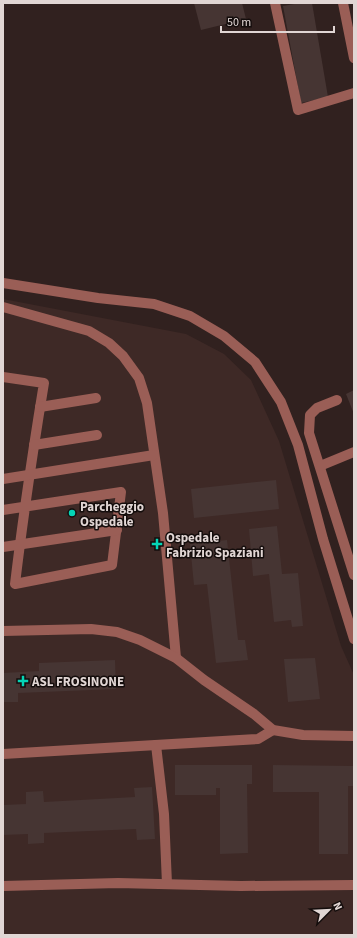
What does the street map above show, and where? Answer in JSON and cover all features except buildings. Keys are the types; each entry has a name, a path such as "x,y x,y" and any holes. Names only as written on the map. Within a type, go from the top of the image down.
{"street":[{"path":"275,3 298,110 354,93"},
{"path":"343,3 354,58"},
{"path":"3,283 98,298 154,304 190,316 224,336 255,362 281,402 298,445 323,539 354,639"},
{"path":"3,307 89,331 110,343 139,378 147,403 163,513 176,658"},
{"path":"3,377 44,383 29,475 25,507 20,544 15,584 112,565 121,492 25,507 3,510"},
{"path":"40,407 96,398"},
{"path":"337,400 317,408 310,416 309,432 354,575"},
{"path":"34,445 97,435"},
{"path":"320,466 354,452"},
{"path":"3,479 154,455"},
{"path":"3,547 116,530"},
{"path":"3,631 91,629 117,632 140,640 176,658 204,680 254,714 273,730 304,735 354,736"},
{"path":"3,754 258,739 273,730"},
{"path":"156,745 164,814 167,884"},
{"path":"3,886 118,883 354,886"}],"shaded area":[{"name":"Ospedale Fabrizio Spaziani","path":"3,299 186,334 224,354 251,380 279,441 341,646 354,675 354,935 3,935"}],"place":[{"name":"Parcheggio Ospedale","path":"72,513"},
{"name":"Ospedale Fabrizio Spaziani","path":"157,544"},
{"name":"ASL FROSINONE","path":"23,681"}]}
